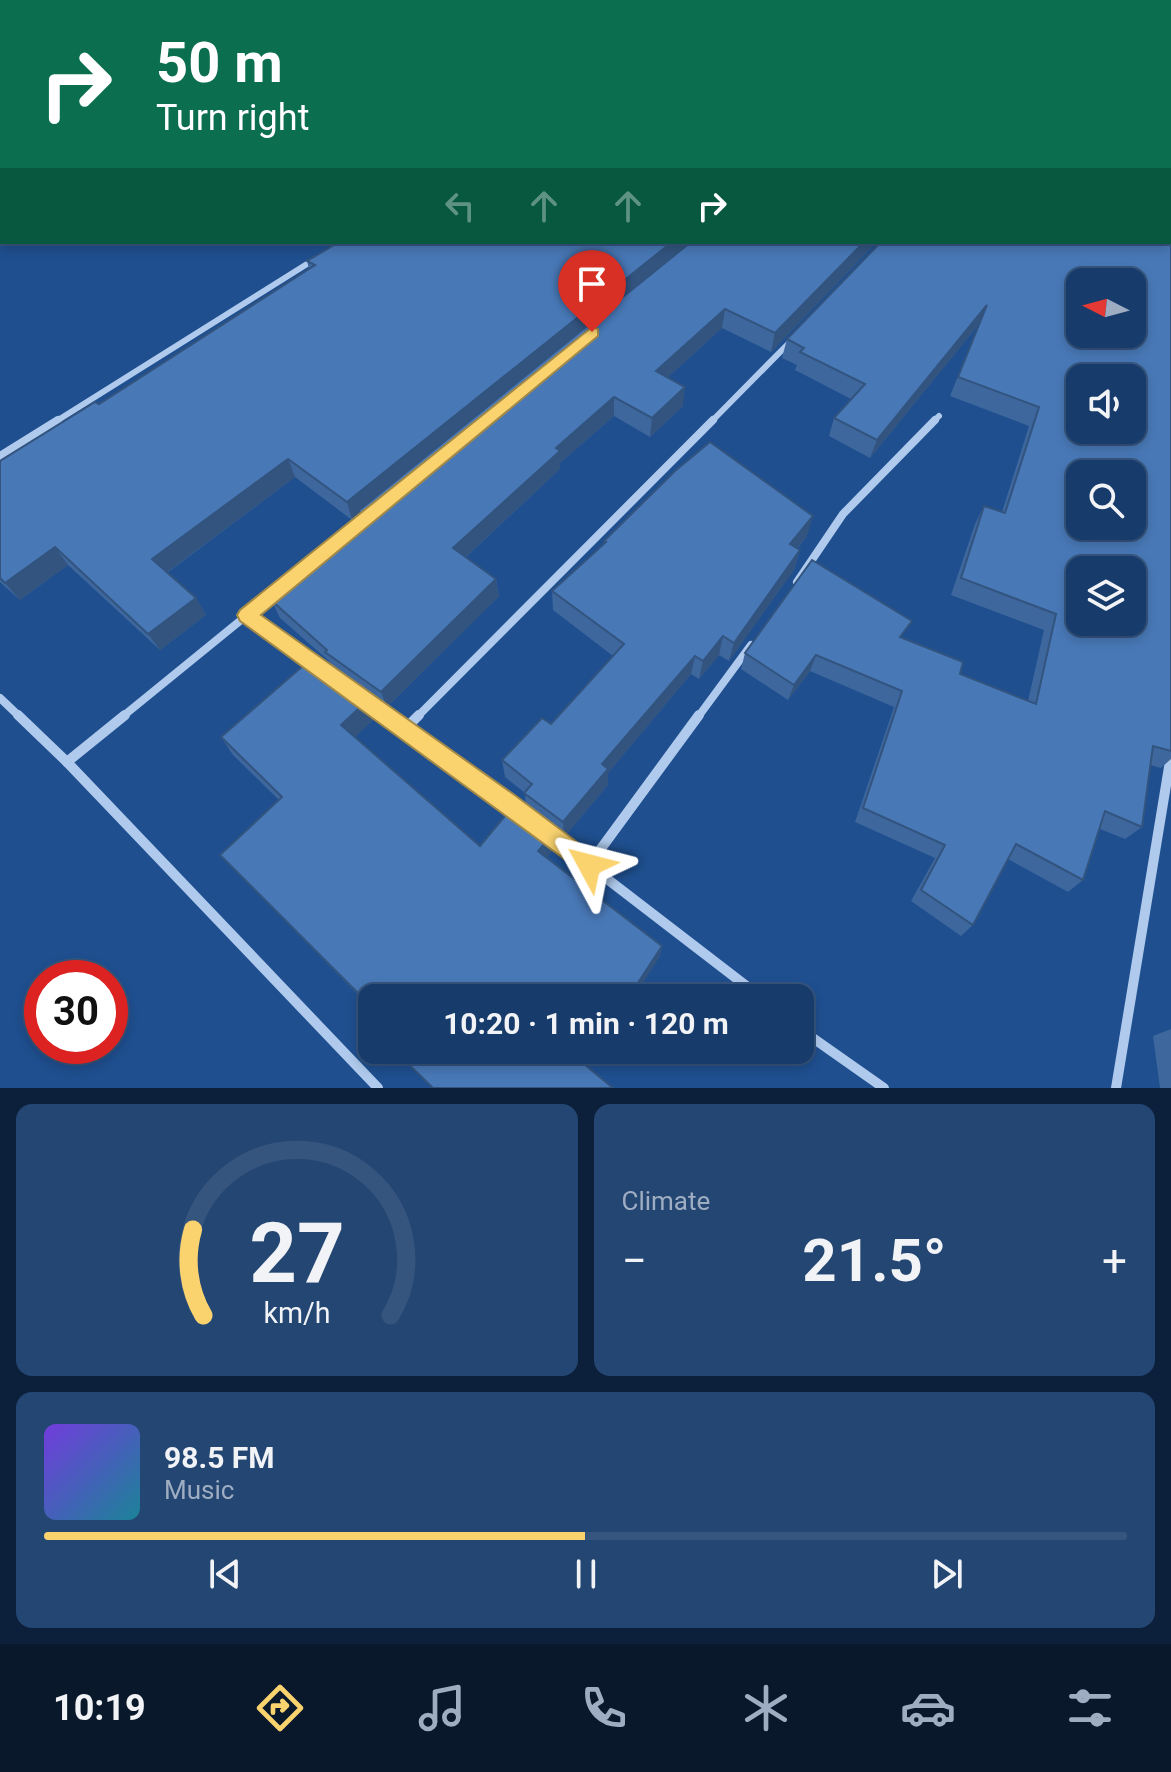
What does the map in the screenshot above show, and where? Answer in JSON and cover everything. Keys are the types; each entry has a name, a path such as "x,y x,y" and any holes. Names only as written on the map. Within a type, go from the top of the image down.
{"street":[{"path":"0,456 329,250"},
{"path":"405,729 801,331"},
{"path":"794,586 843,514 939,416"},
{"path":"67,762 382,504"},
{"path":"246,615 320,668"},
{"path":"589,865 758,635"},
{"path":"356,694 589,865 744,984"},
{"path":"0,698 67,762 378,1088"},
{"path":"1116,1088 1171,755"},
{"path":"814,1039 884,1088"}],"building":[{"path":"336,244 670,244 347,502 288,459 152,559 196,598 148,634 55,547 5,583 0,578 0,461 95,402 99,404 315,265 307,261"},
{"path":"689,244 862,244 775,333 725,309 656,371 685,387 652,418 614,397 556,448 560,451 453,548 496,579 381,692 325,652 327,650 272,601 371,520 358,511"},
{"path":"879,244 1171,244 1171,751 1153,746 1142,827 1105,811 1083,880 1016,844 973,925 921,890 945,845 863,808 902,691 816,655 794,685 745,653 812,560 912,621 900,637 963,662 960,674 1036,704 1056,614 961,578 984,506 1005,513 1039,407 958,377 987,305 877,440 834,418 865,384 800,352 804,348 787,339"},
{"path":"710,442 813,516 790,544 800,550 734,643 723,636 703,661 695,656 602,764 608,769 563,822 524,793 532,784 502,760 542,718 551,724 624,644 552,591 606,542 675,471"},
{"path":"312,658 369,699 341,725 480,846 514,805 553,834 538,851 662,946 637,984 358,984 358,993 220,855 282,797 221,737"},
{"path":"408,1064 584,1064 613,1088 433,1088"}],"route":[{"path":"589,865 246,615 592,332"}]}
